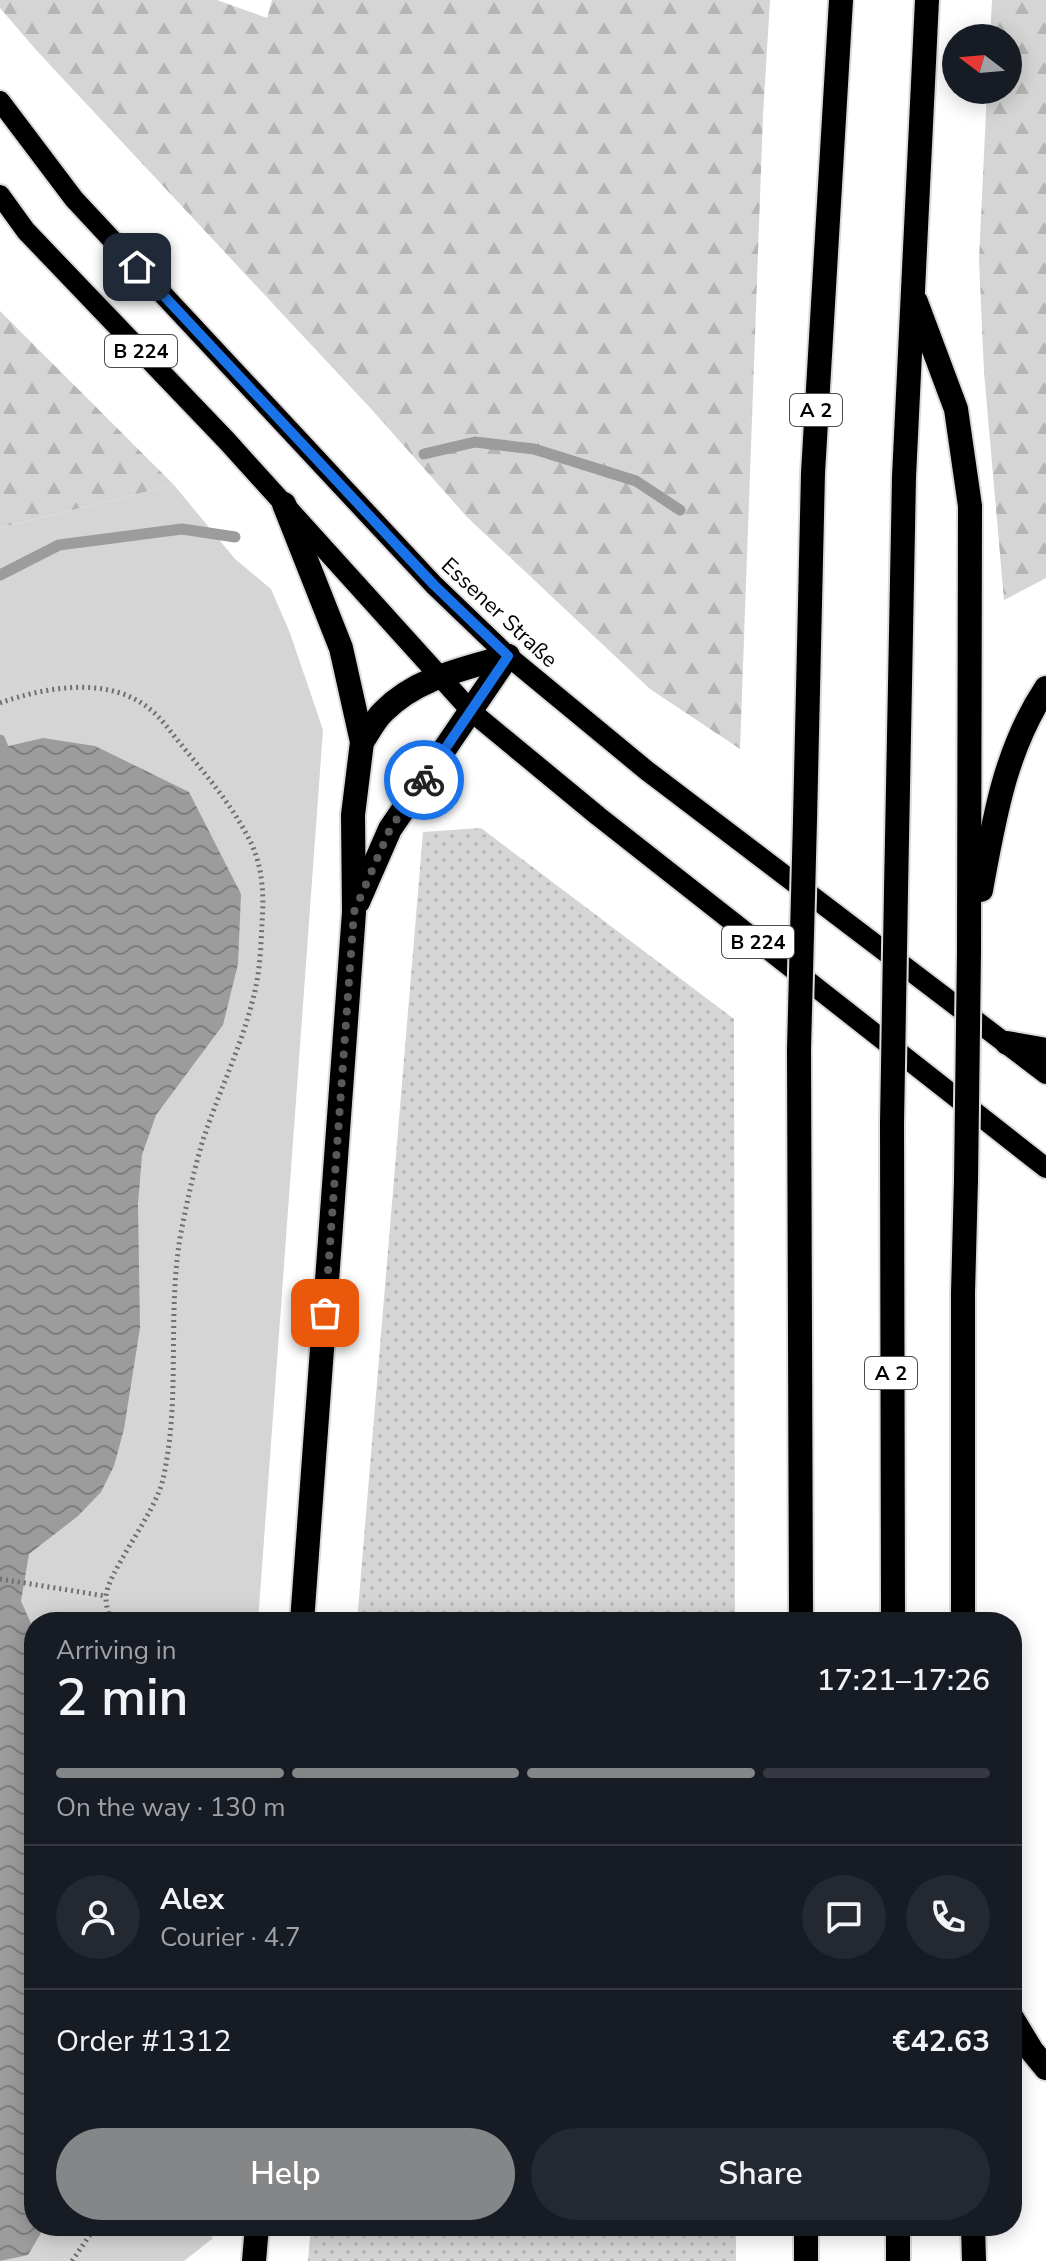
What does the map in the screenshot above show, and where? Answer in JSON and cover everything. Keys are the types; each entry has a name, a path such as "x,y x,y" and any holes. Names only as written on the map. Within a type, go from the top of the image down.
{"highway":[{"name":"A 2","path":"801,1612 799,1049 813,473 841,0"},
{"name":"A 2","path":"893,1612 892,1124 904,477 927,0"},
{"path":"913,292 956,409 970,506 963,1612"},
{"path":"284,504 341,648 362,742 353,815 354,912 303,1612"},
{"path":"362,742 382,712 407,692 438,676 508,656"},
{"path":"354,912 390,829 508,656"},
{"path":"969,952 997,802 1023,728 1046,688"},
{"path":"1007,1043 1046,1050"},
{"path":"1022,2034 1046,2068"},
{"path":"254,2261 256,2236"},
{"path":"806,2236 806,2261"},
{"path":"898,2236 898,2261"},
{"path":"973,2236 974,2261"}],"main road":[{"name":"Essener Straße","path":"0,101 85,211 434,585 508,656 646,770 1046,1074"},
{"name":"B 224","path":"0,195 26,231 227,441 472,712 598,816 1046,1168"}],"path":[{"path":"0,703 31,692 82,688 128,697 149,708 227,801 253,847 262,877 261,946 255,992 238,1050 203,1143 180,1238 174,1298 173,1418 163,1482 155,1505 105,1596 109,1612"},
{"path":"0,1579 105,1596"},
{"path":"72,2261 89,2236"}],"green space":[{"path":"0,0 217,0 267,18 272,0 770,0 740,749 650,689 467,517 373,411 37,51 0,8"},
{"path":"992,0 1046,0 1046,578 1004,600 984,372 979,260 986,104 1022,104 1022,24 991,24"},
{"path":"0,311 174,485 0,528"},
{"path":"174,485 235,559 271,589 290,633 323,730 259,1612 24,1612 24,2236 212,2236 184,2261 0,2261 0,528"},
{"path":"481,828 734,1019 735,1612 358,1612 423,832"},
{"path":"310,2236 736,2236 736,2261 308,2261"}],"water":[{"path":"43,738 95,746 189,792 241,894 238,964 223,1025 156,1115 142,1155 138,1204 140,1328 124,1429 114,1466 101,1492 78,1516 29,1554 21,1601 26,1612 24,2236 39,2236 28,2255 0,2261 0,748"}],"waterway":[{"path":"424,454 475,442 534,449 636,481 680,510"},
{"path":"0,575 59,545 182,529 235,537"},
{"path":"0,740 3,748"}],"way so far":[{"path":"325,1313 354,912 390,829 424,780"}],"route":[{"path":"137,267 434,585 508,656 424,780"}]}
